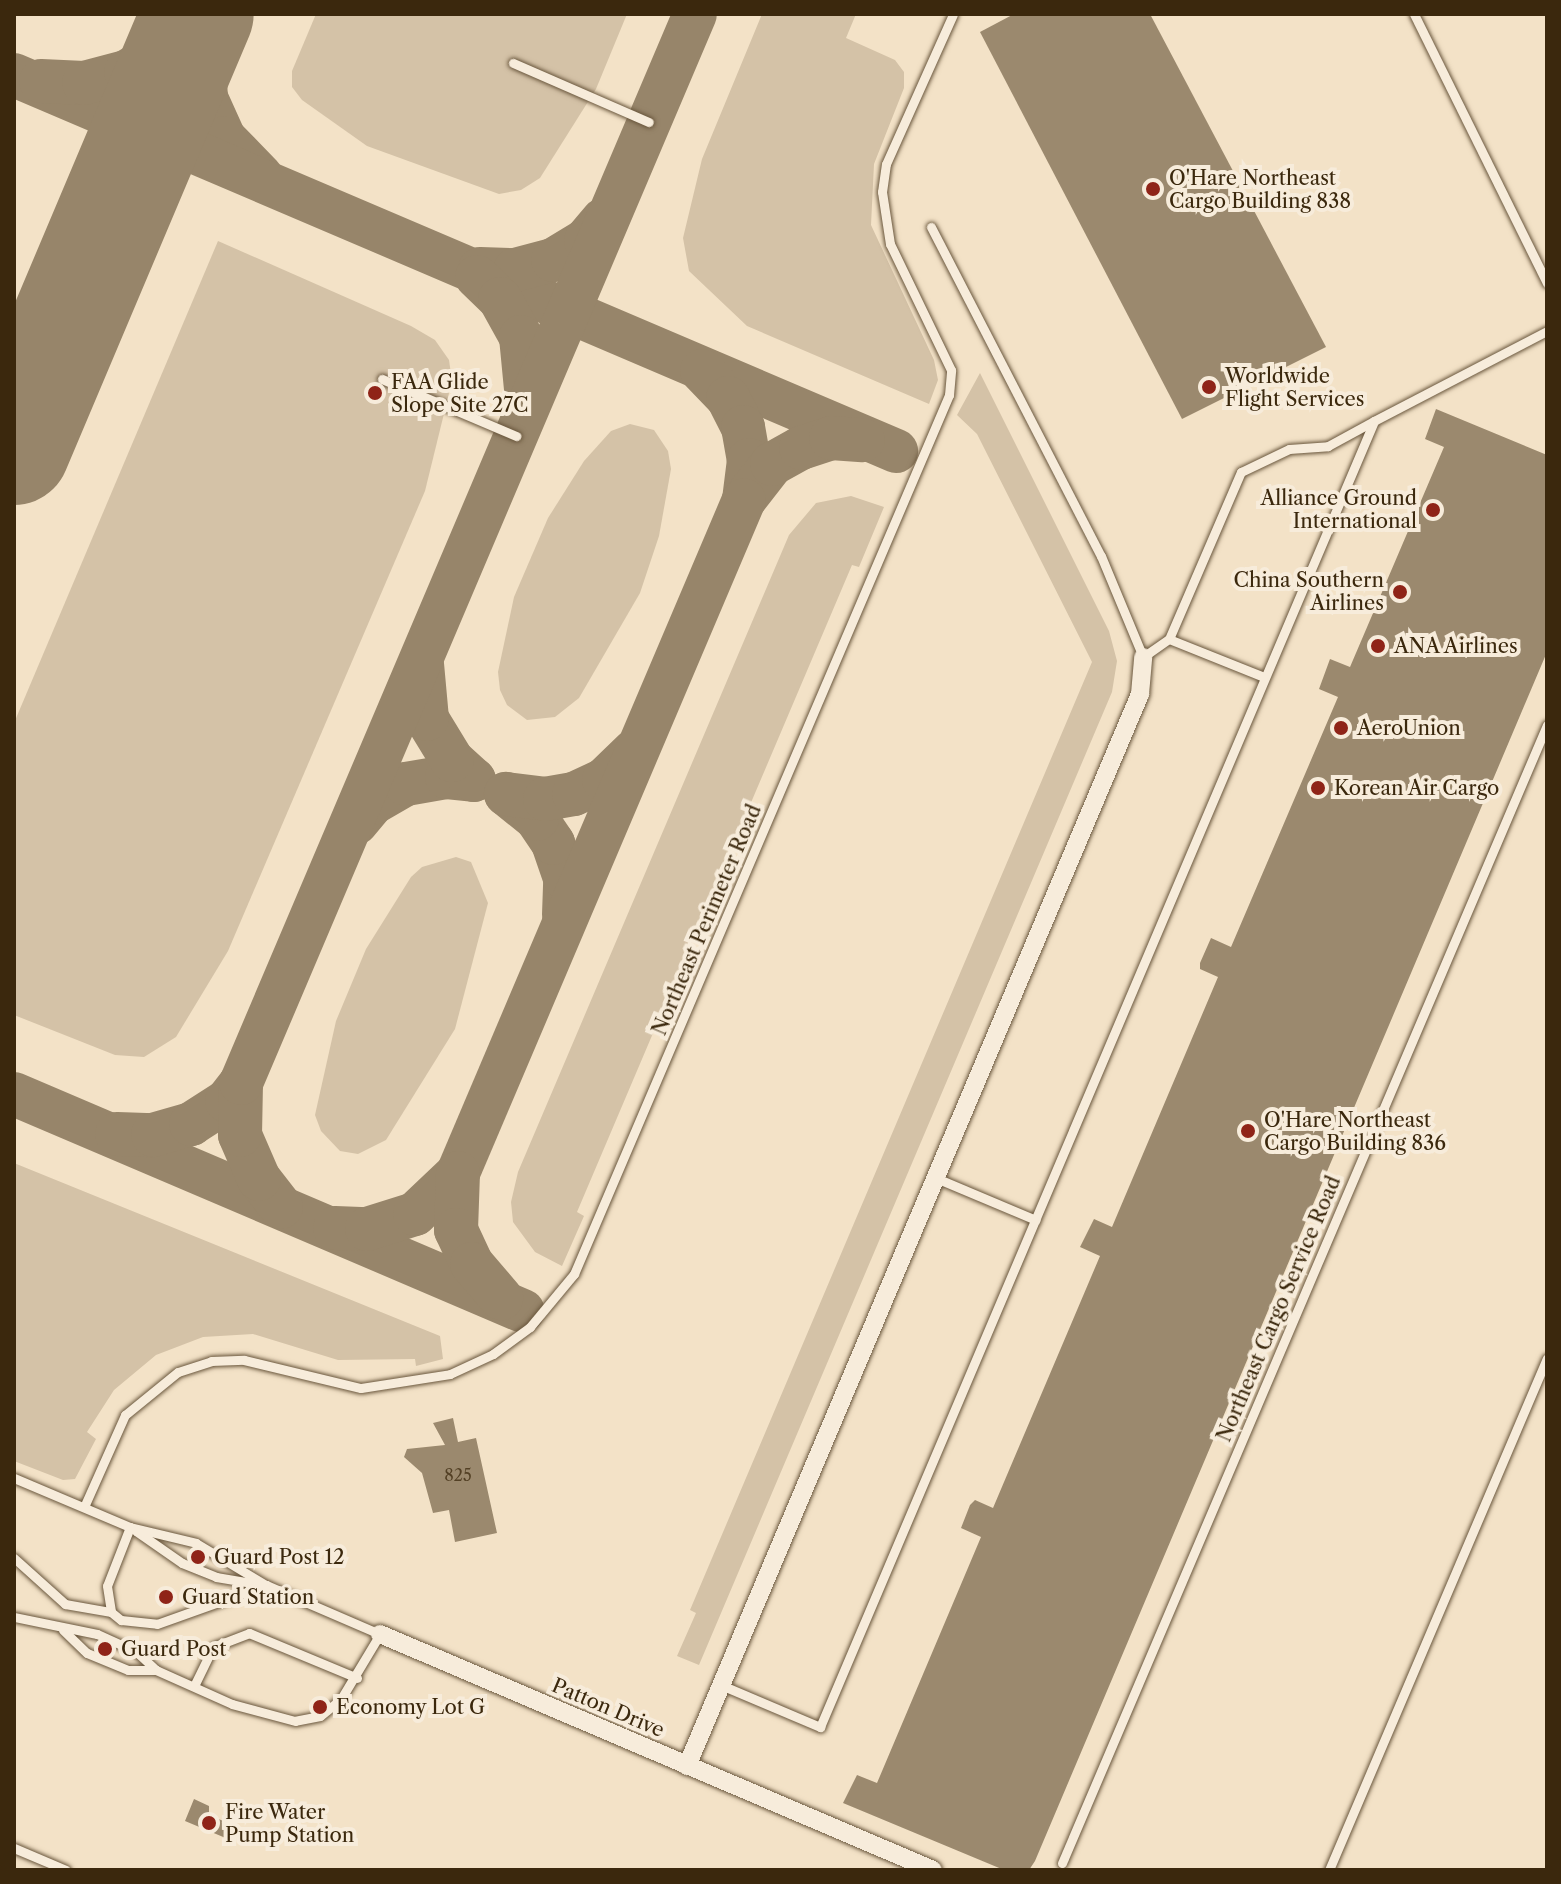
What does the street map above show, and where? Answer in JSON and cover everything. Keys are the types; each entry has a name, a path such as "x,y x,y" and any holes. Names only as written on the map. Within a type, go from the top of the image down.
{"street":[{"path":"687,1766 1140,694 1143,657"},
{"name":"Patton Drive","path":"380,1634 933,1870"}],"lane":[{"name":"Northeast Perimeter Road","path":"84,1507 125,1415 178,1372 211,1361 244,1360 361,1388 450,1374 493,1354 530,1327 574,1274 949,395 951,370 890,244 882,192 886,164 953,14"},
{"path":"1414,14 1547,283"},
{"path":"513,63 649,122"},
{"path":"931,227 1101,556 1143,657 1169,639 1241,472 1289,449 1328,446 1547,331"},
{"path":"382,379 516,436"},
{"path":"721,1685 820,1727 1374,421"},
{"path":"1169,639 1264,677"},
{"name":"Northeast Cargo Service Road","path":"1062,1863 1547,725"},
{"path":"936,1177 1036,1220"},
{"path":"1329,1870 1547,1358"},
{"name":"Patton Drive","path":"14,1478 130,1527 189,1540 225,1556 266,1585 380,1634"},
{"name":"Patton Drive","path":"130,1527 182,1563 216,1577 266,1585"},
{"path":"111,1612 107,1586 130,1527"},
{"path":"14,1558 65,1604 111,1612 136,1624 157,1624 266,1585"},
{"path":"14,1617 63,1630 97,1634 137,1652 156,1670 265,1716 295,1721 320,1716 357,1678 380,1634"},
{"path":"63,1630 87,1653 128,1670 156,1670"},
{"path":"194,1686 213,1647 249,1633 357,1678"},
{"path":"15,1853 46,1866 66,1870"}],"shaded area":[{"path":"316,14 627,14 596,89 540,178 521,190 499,194 367,146 302,100 292,87 292,71"},
{"path":"762,14 856,14 846,38 895,60 904,72 904,88 874,164 871,225 934,360 938,380 929,404 747,326 689,271 683,238 702,159"},
{"path":"218,241 411,326 435,340 449,360 452,381 425,491 228,951 176,1037 144,1057 115,1055 14,1015 14,723"},
{"path":"980,373 1109,631 1117,661 1112,692 699,1665 677,1656 696,1613 690,1610 1092,662 977,434 957,415"},
{"path":"630,424 654,430 668,451 671,469 659,536 640,593 579,698 555,717 527,720 507,705 500,690 498,672 514,597 548,518 584,461 611,431"},
{"path":"851,496 884,507 859,567 852,565 577,1212 584,1216 562,1266 535,1252 513,1222 511,1202 518,1172 789,535 816,503"},
{"path":"456,857 471,862 488,903 455,1029 386,1140 358,1154 340,1151 321,1131 315,1115 336,1021 366,949 411,877 422,867"},
{"path":"14,1163 440,1336 443,1359 416,1366 415,1359 338,1360 253,1334 203,1337 156,1355 114,1390 87,1432 96,1439 75,1479 63,1480 14,1461"}],"building":[{"name":"O'Hare Northeast Cargo Building 838","path":"1014,14 1150,14 1326,347 1182,419 980,32"},
{"name":"FAA Glide Slope Site 27C","path":"372,384 384,389 378,403 366,398"},
{"name":"O'Hare Northeast Cargo Building 836","path":"1436,409 1547,455 1547,652 1035,1861 1029,1870 1004,1870 843,1803 857,1775 877,1783 981,1537 961,1528 970,1505 975,1500 993,1508 1100,1256 1080,1247 1094,1219 1112,1227 1218,977 1200,969 1200,963 1211,938 1231,947 1338,697 1319,689 1330,659 1350,667 1444,447 1425,439"},
{"path":"453,1418 458,1442 476,1438 497,1533 455,1542 449,1510 433,1513 422,1473 404,1457 407,1449 445,1445 433,1423"},
{"name":"Fire Water Pump Station","path":"194,1799 209,1806 209,1815 233,1825 228,1839 185,1821"}],"taxiway":[{"path":"41,81 84,83 126,72 153,56 196,14"},
{"path":"201,14 206,98 224,138 261,176"},
{"path":"281,1207 259,1179 240,1135 241,1083 695,14"},
{"path":"14,75 896,451"},
{"path":"480,269 515,270 553,260 586,240 603,220"},
{"path":"477,277 500,299 521,337 527,399"},
{"path":"702,371 728,398 743,427 749,460 744,500 772,464 801,448 831,438 863,440"},
{"path":"458,1173 744,500"},
{"path":"356,823 373,803 406,784 447,777 474,780 452,760 427,719 422,664"},
{"path":"564,915 565,878 553,843 537,819 506,794 545,799 574,794 604,780 634,751"},
{"path":"117,1134 153,1135 191,1124 227,1101 241,1083"},
{"path":"14,1094 523,1311"},
{"path":"335,1228 367,1229 415,1214 458,1173 456,1230 472,1264 501,1298"}],"runway":[{"path":"14,449 198,14"}],"place":[{"name":"O'Hare Northeast Cargo Building 838","path":"1153,189"},
{"name":"Worldwide Flight Services","path":"1209,387"},
{"name":"FAA Glide Slope Site 27C","path":"375,393"},
{"name":"Alliance Ground International","path":"1433,510"},
{"name":"China Southern Airlines","path":"1400,592"},
{"name":"ANA Airlines","path":"1378,646"},
{"name":"AeroUnion","path":"1341,728"},
{"name":"Korean Air Cargo","path":"1318,788"},
{"name":"O'Hare Northeast Cargo Building 836","path":"1248,1131"},
{"name":"Guard Post 12","path":"198,1557"},
{"name":"Guard Station","path":"166,1597"},
{"name":"Guard Post","path":"105,1649"},
{"name":"Economy Lot G","path":"320,1707"},
{"name":"Fire Water Pump Station","path":"209,1823"}]}
